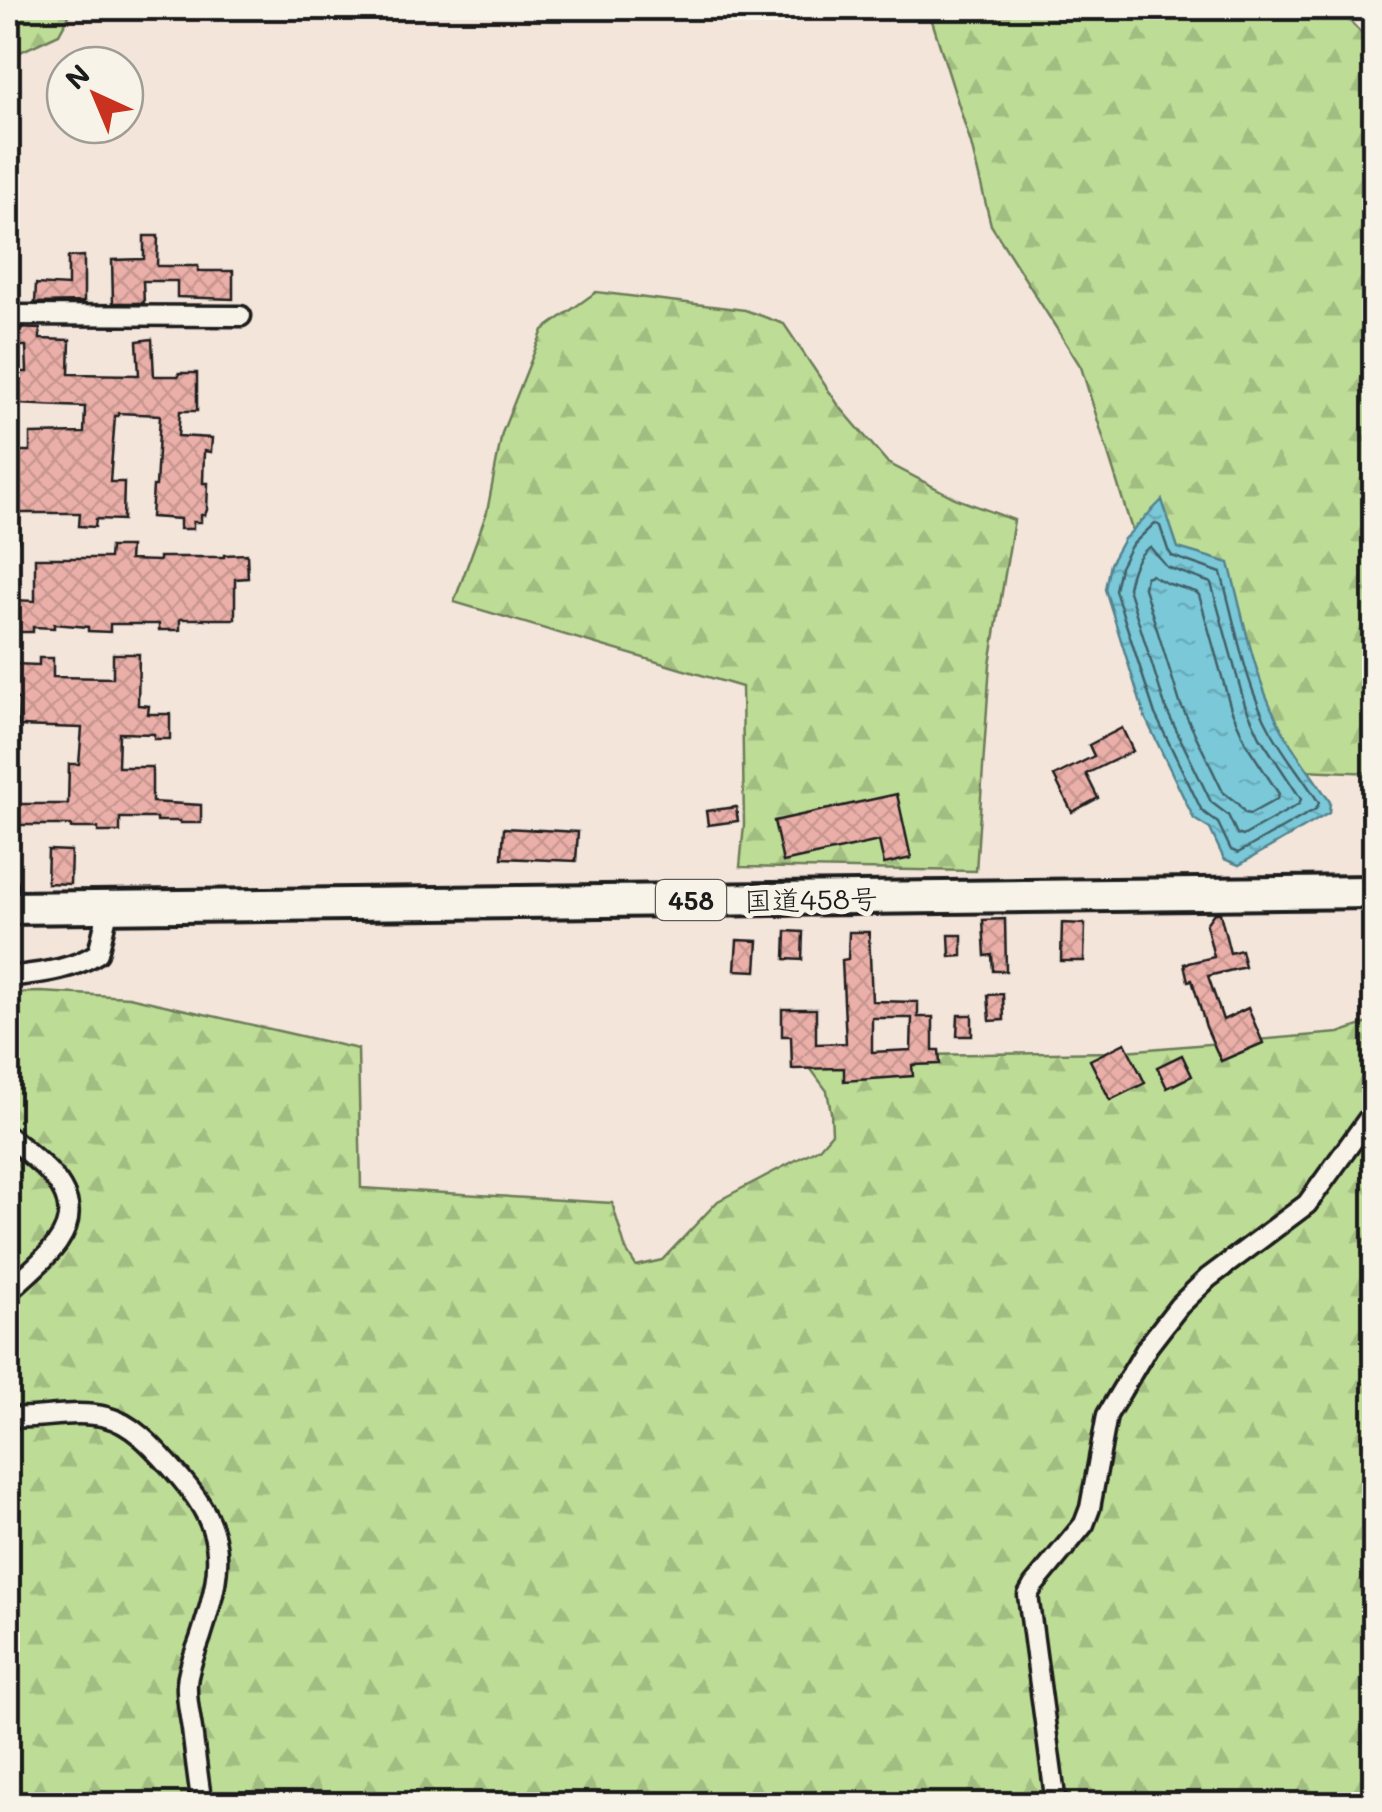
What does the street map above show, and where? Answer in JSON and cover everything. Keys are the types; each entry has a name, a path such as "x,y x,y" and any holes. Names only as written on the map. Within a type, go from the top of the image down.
{"highway":[{"name":"国道458号","path":"8,908 1374,892"}],"street":[{"path":"8,314 241,316"},
{"path":"8,525 8,535"},
{"path":"8,888 8,908"},
{"path":"8,977 56,970 84,962 98,953 109,907"},
{"path":"1056,1804 1028,1595 1084,1524 1108,1415 1148,1346 1179,1306 1208,1278 1307,1204 1374,1111"},
{"path":"8,1136 52,1174 63,1188 69,1206 67,1224 58,1243 8,1292"},
{"path":"8,1417 85,1413 112,1418 134,1431 159,1454 208,1514 217,1540 218,1569 214,1597 187,1685 202,1804"}],"green space":[{"path":"8,8 73,8 59,34 14,55 8,53"},
{"path":"928,8 1337,8 1374,46 1374,773 1206,766 1081,367 991,225 971,144"},
{"path":"596,292 745,310 784,324 839,406 888,463 957,499 1014,520 990,664 976,871 740,867 744,825 742,687 454,602 487,512 502,433 543,330"},
{"path":"8,993 129,997 358,1049 361,1188 612,1203 626,1250 636,1266 662,1260 718,1201 819,1148 832,1133 827,1091 802,1057 1113,1052 1339,1033 1374,1021 1374,1804 8,1804"}],"water":[{"path":"1162,500 1178,548 1229,563 1249,644 1269,703 1290,743 1330,802 1329,813 1239,865 1224,859 1210,829 1194,819 1145,717 1105,589 1110,564 1124,539"}],"building":[{"path":"144,236 158,236 157,266 233,271 233,299 177,297 177,281 143,281 144,303 113,303 112,260 144,259"},
{"path":"84,256 84,302 35,303 36,284 68,286 68,257"},
{"path":"16,328 40,329 40,339 70,340 69,374 139,375 137,341 152,339 154,376 197,373 197,411 180,411 178,436 212,438 211,452 204,451 207,510 201,515 201,522 193,522 193,529 180,529 180,519 151,517 160,415 115,416 110,482 124,482 123,520 96,519 95,527 79,526 80,513 15,513 18,451 30,451 30,434 84,433 85,407 17,404 17,372 27,372 26,346 15,346"},
{"path":"110,547 130,547 129,560 247,554 248,578 235,579 235,619 180,619 180,630 159,630 159,624 110,624 110,632 88,631 88,627 54,624 54,628 33,627 33,632 15,632 14,600 35,601 35,558 109,558"},
{"path":"113,654 139,654 138,705 149,706 148,714 170,714 170,739 154,739 154,734 119,733 118,767 152,767 152,802 201,805 201,823 120,818 120,832 98,832 98,828 71,825 14,825 14,804 68,804 69,764 79,764 82,728 18,726 19,699 13,699 14,664 39,665 39,658 53,658 53,677 113,678"},
{"path":"1122,728 1133,751 1086,774 1098,798 1072,812 1054,776 1094,756 1089,745"},
{"path":"897,794 911,858 884,864 879,841 783,862 774,821"},
{"path":"736,807 738,821 708,825 706,811"},
{"path":"504,828 578,832 576,861 502,858"},
{"path":"48,850 71,851 70,884 47,883"},
{"path":"1214,913 1220,913 1230,953 1241,950 1245,967 1208,976 1223,1020 1248,1008 1263,1043 1221,1061 1184,964 1214,957 1206,924"},
{"path":"1005,919 1006,971 993,971 992,955 985,956 983,920"},
{"path":"1062,923 1085,924 1084,961 1061,961"},
{"path":"786,931 803,932 802,960 785,959"},
{"path":"849,932 869,932 872,1001 918,1002 918,1017 933,1017 933,1050 939,1050 940,1064 912,1065 913,1076 844,1081 844,1068 792,1069 791,1036 782,1036 782,1009 816,1009 816,1044 846,1043 842,960 848,959","holes":["872,1018 912,1018 911,1050 872,1052"]},
{"path":"949,935 962,935 962,956 950,957"},
{"path":"737,940 758,941 756,971 735,970"},
{"path":"1003,994 1004,1020 990,1021 988,995"},
{"path":"958,1015 972,1015 972,1036 957,1036"},
{"path":"1125,1043 1145,1083 1110,1100 1090,1060"},
{"path":"1182,1055 1192,1076 1167,1088 1157,1067"}]}
